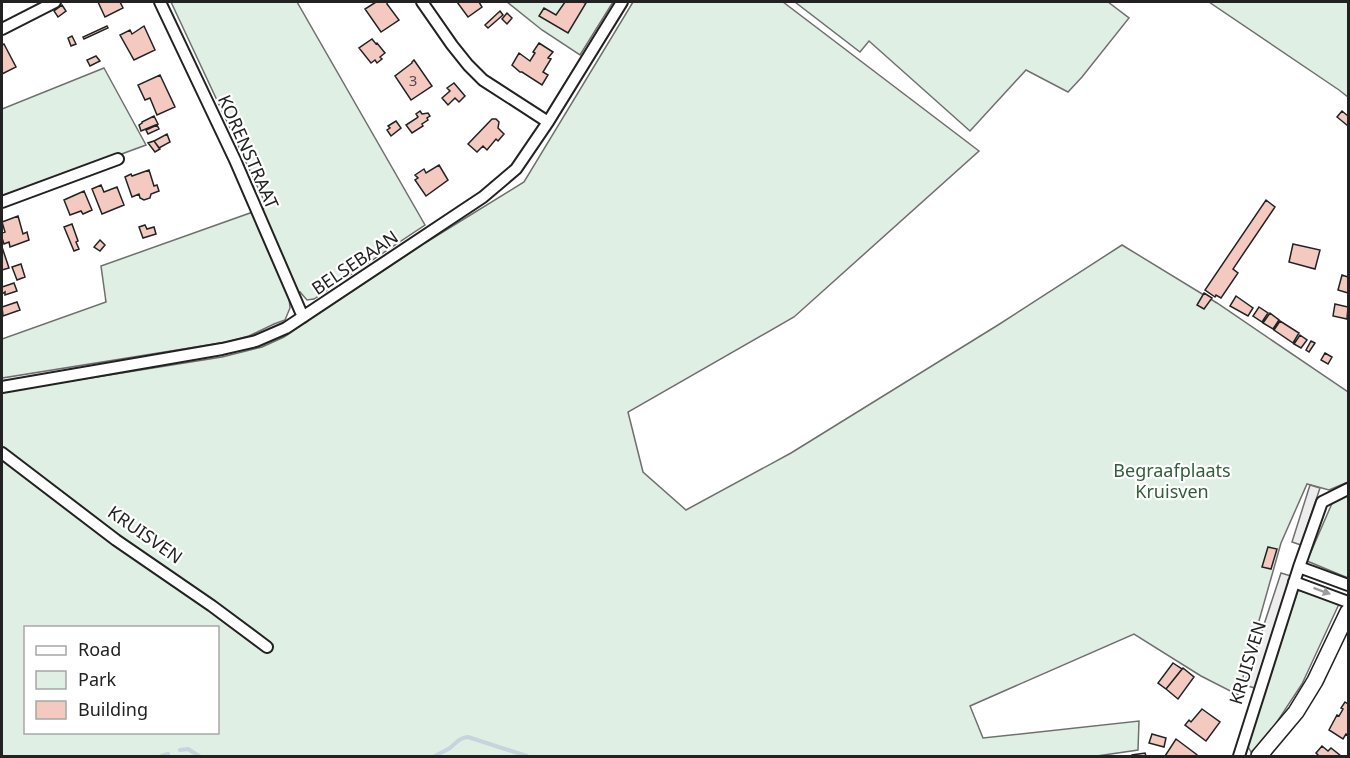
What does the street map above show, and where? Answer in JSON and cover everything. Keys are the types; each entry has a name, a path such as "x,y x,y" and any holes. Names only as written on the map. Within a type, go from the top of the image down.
{"street":[{"path":"2,29 55,2"},
{"name":"KORENSTRAAT","path":"160,2 234,160 303,317"},
{"path":"422,2 452,45 483,80 548,122"},
{"name":"BELSEBAAN","path":"2,387 222,349 256,341 286,328 483,197 516,170 622,2"},
{"path":"2,202 118,159"},
{"name":"KRUISVEN","path":"2,453 116,540 267,647"},
{"name":"KRUISVEN","path":"1239,756 1322,502 1348,489"},
{"path":"1299,567 1348,585"},
{"path":"1294,582 1348,602"},
{"path":"1259,756 1296,712 1316,681 1348,612"}],"green space":[{"path":"171,2 297,2 425,225 314,299 307,300 300,292 289,297 290,308 285,320 249,336 227,342 2,378 2,339 106,302 101,266 267,207"},
{"path":"507,2 613,2 580,55 542,30"},
{"name":"Begraafplaats Kruisven","path":"633,2 783,2 979,151 794,317 628,412 643,472 686,510 791,453 1122,245 1217,303 1348,392 1348,482 1329,490 1307,484 1281,543 1238,695 1201,676 1134,634 970,706 983,738 1139,721 1138,750 1097,756 2,756 2,392 222,357 262,347 284,337 425,243 524,182"},
{"path":"795,2 1108,2 1129,18 1068,92 1026,70 970,131 869,41 860,52"},
{"path":"1209,2 1348,2 1348,97 1339,90"},
{"path":"104,68 146,145 2,198 2,109"},
{"path":"1348,495 1348,578 1307,561 1333,501"},
{"path":"1298,590 1339,604 1302,684 1265,740 1251,752 1247,745"}],"shaded area":[{"path":"1310,485 1320,488 1301,545 1292,542"},
{"path":"1281,573 1291,576 1255,688 1244,685"}],"building":[{"path":"98,2 120,2 123,8 105,17"},
{"path":"376,2 387,2 399,20 381,32 365,9"},
{"path":"457,2 479,2 482,7 468,17"},
{"path":"565,2 586,3 568,33 539,16 544,8 556,15"},
{"path":"62,5 66,11 58,17 54,11"},
{"path":"500,11 503,15 488,28 485,25"},
{"path":"507,13 512,18 507,24 502,19"},
{"path":"107,26 108,28 84,39 83,37"},
{"path":"144,26 155,50 134,60 120,35 130,30 132,34"},
{"path":"72,36 76,44 71,46 68,38"},
{"path":"372,39 385,53 377,63 375,60 371,63 359,48"},
{"path":"539,43 553,52 543,72 548,75 542,85 512,65 519,53 530,61"},
{"path":"4,44 16,67 2,74 2,45"},
{"path":"96,56 100,61 90,66 87,60"},
{"path":"414,60 432,86 411,100 395,76"},
{"path":"160,75 175,107 157,115 150,98 145,100 138,85"},
{"path":"454,83 465,96 459,102 455,98 448,105 442,98 450,91 447,88"},
{"path":"420,111 430,116 422,124 423,126 412,133 406,125 418,117 416,114"},
{"path":"1342,111 1348,116 1348,126 1337,117"},
{"path":"154,116 158,124 141,131 139,125"},
{"path":"492,119 499,122 498,128 504,134 498,141 496,139 487,150 483,146 477,152 468,144"},
{"path":"396,121 401,128 391,136 387,130 390,128 388,126"},
{"path":"157,125 159,129 148,134 146,130"},
{"path":"167,134 170,142 159,148 154,141"},
{"path":"154,141 160,149 155,152 148,143"},
{"path":"439,165 448,180 426,196 415,180 418,178 415,175 424,169 426,173"},
{"path":"149,170 154,186 157,185 159,191 144,200 139,194 132,197 125,177"},
{"path":"101,185 104,192 117,187 124,205 102,214 92,189"},
{"path":"84,191 92,210 83,214 81,211 70,215 64,200"},
{"path":"1266,200 1275,207 1233,269 1238,273 1221,298 1216,295 1215,297 1205,290"},
{"path":"18,216 23,234 27,232 29,240 10,247 9,242 4,244 2,238 2,233 5,232 2,222"},
{"path":"72,224 79,249 74,251 64,227"},
{"path":"145,225 147,229 154,227 156,234 143,238 139,227"},
{"path":"100,240 105,245 100,251 94,247"},
{"path":"1293,244 1320,250 1315,269 1289,262"},
{"path":"2,247 9,268 2,270"},
{"path":"21,264 25,277 17,280 12,267"},
{"path":"1342,275 1348,277 1348,293 1338,290"},
{"path":"14,283 17,291 2,294 2,287"},
{"path":"1204,293 1212,298 1204,309 1197,305"},
{"path":"1236,296 1253,308 1248,316 1230,306"},
{"path":"17,302 20,310 3,316 2,307"},
{"path":"1335,304 1348,307 1347,319 1333,316"},
{"path":"1259,307 1268,313 1262,322 1253,316"},
{"path":"1270,313 1279,320 1273,329 1263,323"},
{"path":"1280,321 1299,333 1293,343 1274,330"},
{"path":"1300,335 1307,340 1301,348 1294,344"},
{"path":"1311,341 1315,343 1309,352 1306,350"},
{"path":"1325,353 1332,357 1328,364 1321,360"},
{"path":"1268,547 1277,549 1271,569 1262,567"},
{"path":"1173,663 1182,669 1166,689 1158,683"},
{"path":"1183,668 1194,677 1178,699 1166,689"},
{"path":"1345,702 1348,704 1348,735 1346,734 1343,739 1329,730"},
{"path":"1202,709 1220,722 1206,741 1185,725 1189,720 1191,722"},
{"path":"1152,734 1166,738 1164,747 1149,743"},
{"path":"1176,739 1196,754 1198,756 1165,756"},
{"path":"1322,746 1328,751 1331,748 1341,756 1317,756 1316,753"},
{"path":"1145,753 1146,756 1132,756 1132,755"}],"waterway":[{"path":"435,756 450,748 460,739 468,737 527,756"},
{"path":"180,750 188,749 199,756"},
{"path":"161,756 168,754"}]}
